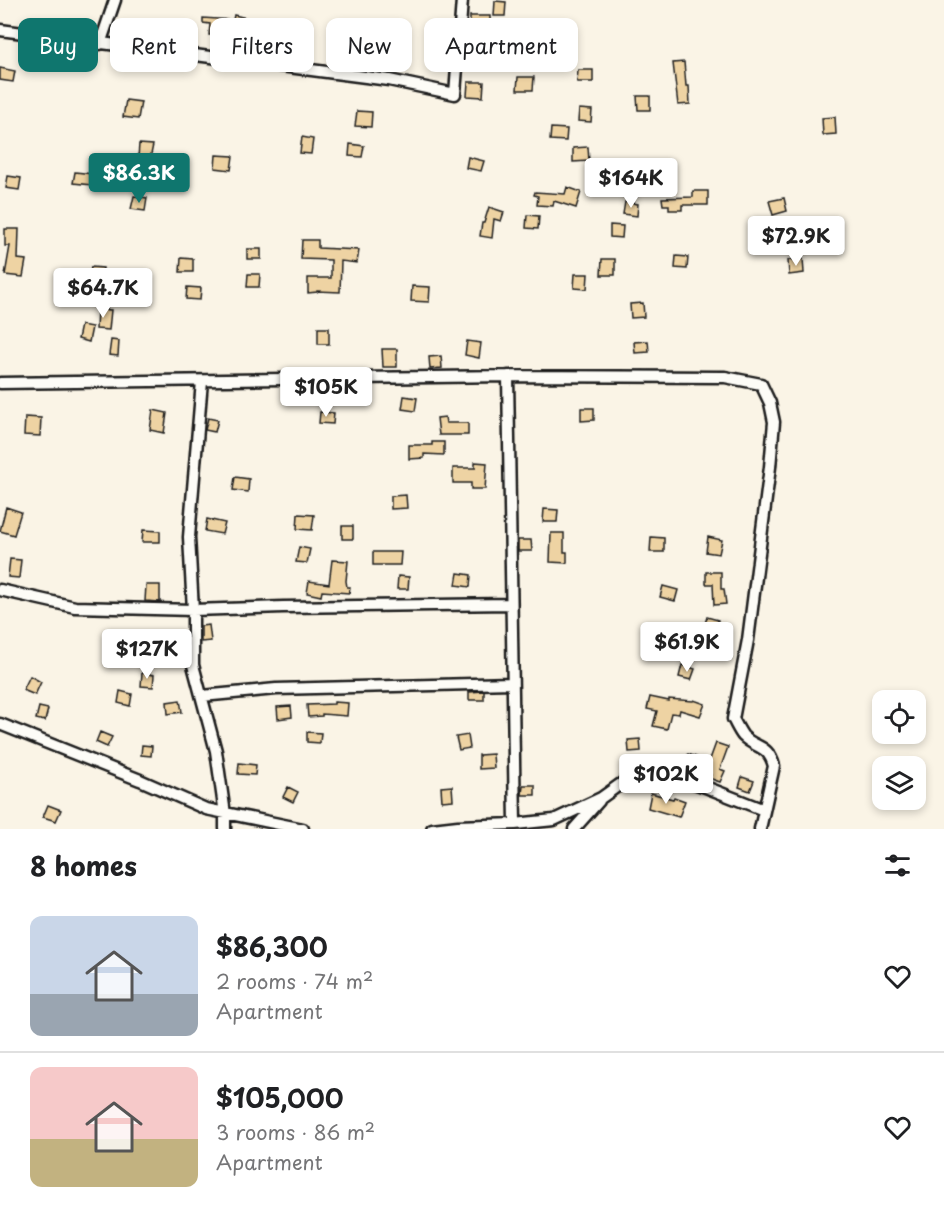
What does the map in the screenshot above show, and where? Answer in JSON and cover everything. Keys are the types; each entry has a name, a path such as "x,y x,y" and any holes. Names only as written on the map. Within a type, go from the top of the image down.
{"street":[{"path":"100,44 115,0"},
{"path":"0,30 389,80 455,94 462,0"},
{"path":"508,376 515,824"},
{"path":"0,383 508,376 725,377 761,384 770,403 774,422 748,640 733,719 744,737 772,757 774,766 760,829"},
{"path":"202,381 189,537 193,665 216,751 225,829"},
{"path":"0,590 75,607 193,610 511,604"},
{"path":"202,696 276,689 512,683"},
{"path":"0,724 206,809 303,829"},
{"path":"432,829 554,820 601,798 636,773 652,768 764,810"},
{"path":"574,829 601,798"}],"building":[{"path":"495,1 506,2 505,16 494,16"},
{"path":"470,16 490,16 490,18 470,18"},
{"path":"203,18 210,18 210,24 203,23"},
{"path":"684,62 690,104 678,105 673,63"},
{"path":"0,68 15,71 13,82 0,80"},
{"path":"578,70 593,70 593,82 577,82"},
{"path":"518,77 534,77 533,90 517,90"},
{"path":"468,82 484,82 483,97 467,96"},
{"path":"637,96 650,96 650,110 638,110"},
{"path":"126,100 141,102 138,119 123,117"},
{"path":"579,109 592,110 591,122 578,121"},
{"path":"357,111 372,112 371,127 355,126"},
{"path":"835,117 836,134 823,135 822,118"},
{"path":"551,128 567,129 566,141 550,140"},
{"path":"302,137 313,139 311,154 300,153"},
{"path":"139,144 153,145 145,183 133,180"},
{"path":"350,144 364,146 362,157 349,156"},
{"path":"588,147 589,161 573,162 573,148"},
{"path":"216,155 233,156 231,170 215,168"},
{"path":"468,157 484,161 481,171 466,168"},
{"path":"75,172 93,174 92,185 73,183"},
{"path":"8,176 21,178 19,190 6,188"},
{"path":"567,187 581,192 576,208 554,201 553,206 537,205 538,196 534,195 535,192 565,194"},
{"path":"693,191 708,191 708,205 682,205 682,210 669,210 669,205 663,205 662,198 693,197"},
{"path":"134,196 147,198 145,211 131,209"},
{"path":"784,198 787,211 773,215 769,201"},
{"path":"625,202 638,204 637,216 623,214"},
{"path":"489,207 504,212 501,221 494,219 492,238 480,236 482,223 484,223"},
{"path":"527,215 539,216 538,229 526,228"},
{"path":"610,225 623,226 622,238 610,237"},
{"path":"5,229 19,229 18,259 26,260 23,277 5,275 10,246 5,246"},
{"path":"302,240 318,240 318,248 359,250 357,263 341,261 340,292 308,293 308,278 331,278 331,260 301,259"},
{"path":"247,249 261,249 261,259 247,259"},
{"path":"676,256 688,257 687,269 675,268"},
{"path":"181,258 193,259 193,272 180,272"},
{"path":"602,259 615,259 615,275 601,275"},
{"path":"803,259 804,273 789,275 788,260"},
{"path":"91,267 103,268 101,286 88,284"},
{"path":"248,274 260,274 259,287 247,287"},
{"path":"575,274 588,274 587,289 574,288"},
{"path":"138,286 147,287 146,300 136,299"},
{"path":"412,286 430,287 429,302 411,301"},
{"path":"187,287 201,288 200,300 186,299"},
{"path":"643,303 644,317 631,318 630,304"},
{"path":"97,309 111,310 109,330 96,329"},
{"path":"81,325 92,327 89,342 78,339"},
{"path":"318,328 329,328 329,344 318,344"},
{"path":"111,340 119,341 118,356 109,355"},
{"path":"467,341 481,343 479,358 465,355"},
{"path":"648,341 649,352 635,353 634,342"},
{"path":"382,349 397,349 397,367 383,367"},
{"path":"441,356 442,368 430,369 429,357"},
{"path":"404,396 417,398 415,411 402,409"},
{"path":"581,408 594,408 594,420 581,421"},
{"path":"153,410 167,413 164,433 150,430"},
{"path":"320,412 334,413 333,424 319,423"},
{"path":"25,417 41,418 40,436 24,435"},
{"path":"445,417 446,423 468,423 468,435 439,435 437,418"},
{"path":"208,418 218,420 215,432 205,430"},
{"path":"432,442 444,442 444,455 424,454 424,458 409,459 409,445 432,445"},
{"path":"475,462 487,463 485,489 471,489 471,483 453,483 453,468 475,468"},
{"path":"235,477 249,479 248,492 233,490"},
{"path":"406,495 407,508 391,509 391,496"},
{"path":"6,507 21,512 14,535 0,531"},
{"path":"544,509 558,510 557,522 543,522"},
{"path":"298,514 314,515 312,530 297,529"},
{"path":"207,519 225,523 222,534 205,531"},
{"path":"342,526 353,526 353,539 342,539"},
{"path":"143,530 160,531 160,542 142,542"},
{"path":"551,533 564,533 564,552 567,552 567,563 550,562"},
{"path":"651,537 664,538 664,552 650,552"},
{"path":"708,537 722,540 719,554 706,552"},
{"path":"518,540 531,540 532,551 518,551"},
{"path":"299,547 310,549 307,563 296,562"},
{"path":"373,552 401,552 400,565 373,565"},
{"path":"10,559 21,560 19,578 8,577"},
{"path":"332,560 348,561 346,581 347,587 350,587 349,593 322,591 321,596 307,593 309,581 329,584"},
{"path":"706,572 721,572 721,589 724,589 726,604 714,605 713,584 706,584"},
{"path":"458,573 471,575 470,587 456,585"},
{"path":"398,576 409,577 408,589 397,589"},
{"path":"146,585 160,585 160,602 145,601"},
{"path":"663,586 678,590 675,601 660,597"},
{"path":"707,617 718,620 715,633 703,630"},
{"path":"209,625 211,641 201,642 201,626"},
{"path":"657,638 671,643 667,655 653,651"},
{"path":"682,665 695,669 691,680 679,677"},
{"path":"142,673 154,675 153,687 141,686"},
{"path":"30,676 41,682 35,695 23,690"},
{"path":"120,691 132,694 130,706 118,703"},
{"path":"484,691 484,700 469,700 469,692"},
{"path":"650,697 669,701 669,699 694,700 705,704 700,716 680,710 679,714 671,713 667,729 653,726 657,711 647,709"},
{"path":"180,700 182,712 168,714 167,702"},
{"path":"334,702 348,703 347,716 322,714 322,716 308,717 307,705 334,704"},
{"path":"291,706 292,717 278,719 277,707"},
{"path":"39,707 48,709 45,721 36,719"},
{"path":"100,732 112,737 107,747 96,742"},
{"path":"307,732 321,733 320,743 307,742"},
{"path":"468,735 470,748 459,750 456,737"},
{"path":"640,739 641,751 629,752 628,740"},
{"path":"716,743 728,747 720,769 725,771 720,782 709,778 711,775 684,765 688,754 709,762"},
{"path":"142,745 152,746 151,756 141,755"},
{"path":"493,754 494,768 479,769 479,755"},
{"path":"239,763 256,765 255,775 238,774"},
{"path":"742,777 754,781 750,791 739,787"},
{"path":"523,785 535,785 535,795 522,795"},
{"path":"452,786 453,800 442,801 441,787"},
{"path":"288,787 298,792 293,802 283,797"},
{"path":"651,793 685,801 679,817 648,808"},
{"path":"48,805 61,810 56,821 43,817"}]}
